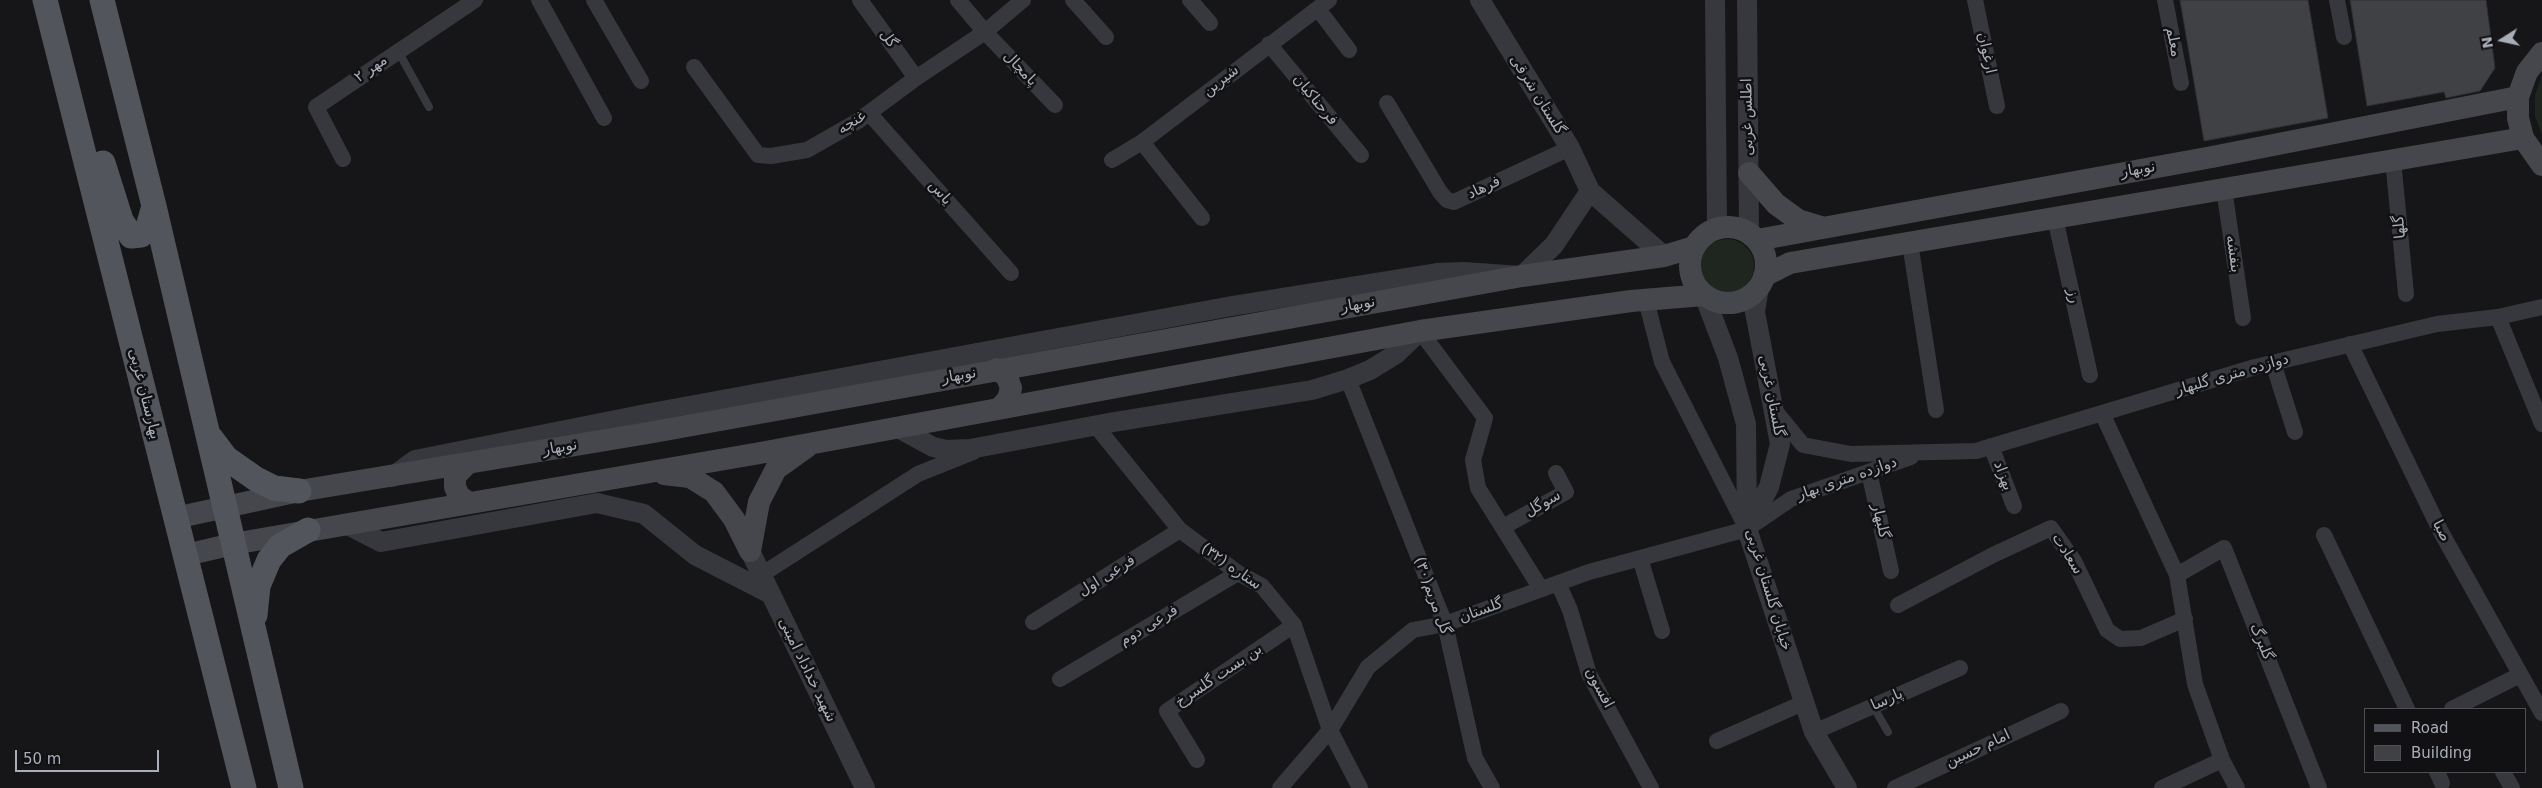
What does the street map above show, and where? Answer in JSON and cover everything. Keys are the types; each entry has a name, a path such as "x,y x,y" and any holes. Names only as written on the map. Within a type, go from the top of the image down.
{"main road":[{"name":"بهارستان غربی","path":"45,0 244,788"},
{"path":"102,0 154,206 291,788"},
{"path":"2542,53 2527,72 2518,97 2518,118 2523,138 2542,165"},
{"name":"نوبهار","path":"1753,237 1822,227 2204,159 2518,97"},
{"path":"72,102 92,126 121,220 131,236 141,235 148,227 154,206"},
{"path":"186,555 308,530 898,428 1420,331 1646,300 1704,295 1723,303 1734,303 1743,300 1762,282 1790,263 2523,138"},
{"path":"1749,173 1776,204 1798,220 1822,227"},
{"path":"1704,295 1692,278 1690,267 1694,247 1708,232 1717,228 1734,227 1753,237 1765,257 1762,282"},
{"name":"نوبهار","path":"175,518 299,491 466,465 647,424 824,392 997,370 1522,276 1664,256 1694,247"},
{"path":"997,370 1007,377 1011,388 1008,399 999,409"},
{"path":"207,433 226,458 249,475 274,488 299,491"},
{"path":"750,551 759,502 776,469 811,443"},
{"path":"466,465 455,476 455,487 459,496 469,503"},
{"path":"643,473 690,477 714,492 734,519 750,551"},
{"path":"255,637 258,586 269,560 280,546 308,530"}],"street":[{"name":"مهر ۲","path":"343,159 316,107 475,0"},
{"path":"539,0 604,118"},
{"path":"594,0 640,81"},
{"name":"گل","path":"860,0 916,78"},
{"name":"پامچال","path":"958,0 985,32 1055,105"},
{"name":"غنچه","path":"694,67 739,132 758,155 771,156 807,150 869,112 985,32 1024,0"},
{"path":"1074,0 1106,37"},
{"path":"1190,0 1210,23"},
{"name":"گلستان شرقی","path":"1480,0 1570,148 1590,191 1627,226 1664,256"},
{"path":"1715,0 1717,228"},
{"name":"اطلس غربی","path":"1747,0 1749,173 1753,237"},
{"name":"ارغوان","path":"1975,0 1997,106"},
{"name":"معلم","path":"2165,0 2181,83"},
{"path":"2337,0 2344,37"},
{"path":"1323,4 1349,50"},
{"name":"شیرین","path":"1112,160 1142,142 1323,4"},
{"name":"فرحناکیان","path":"1269,44 1362,155"},
{"name":"فرهاد","path":"1387,103 1440,192 1447,200 1454,202 1570,148"},
{"name":"یاس","path":"869,112 1011,274"},
{"path":"1142,142 1202,218"},
{"name":"گلها","path":"2393,160 2406,294"},
{"name":"بنفشه","path":"2224,189 2243,318"},
{"path":"824,392 1232,306 1437,273 1463,272 1522,276 1554,245 1590,191"},
{"name":"رز","path":"2055,218 2090,375"},
{"path":"1910,243 1936,410"},
{"name":"گلستان غربی","path":"1747,529 1769,487 1780,444 1776,412 1754,312 1762,282"},
{"name":"خیابان گلستان غربی","path":"1704,295 1728,358 1746,424 1747,529 1814,732 1846,788"},
{"path":"1646,300 1662,362 1747,529"},
{"name":"دوازده متری گلبهار","path":"1776,412 1803,445 1851,454 1976,451 2273,363 2438,324 2498,317 2542,307"},
{"path":"2498,317 2542,424"},
{"path":"898,428 933,447 947,450 989,445 1096,425 1312,390 1348,379 1396,354 1420,331 1486,418 1473,460 1478,488 1541,590"},
{"name":"صبا","path":"2350,344 2442,532 2542,713"},
{"path":"2273,363 2294,432"},
{"name":"گل مریم(۳۰)","path":"1348,379 1445,624 1475,758 1492,788"},
{"path":"2102,413 2177,575 2195,684 2222,760 2237,788"},
{"path":"392,477 415,460 647,424"},
{"name":"ستاره (۳۲)","path":"1096,425 1180,530 1238,573 1262,586 1294,625 1330,730 1360,788"},
{"path":"761,574 918,474 989,445"},
{"name":"بهزاد","path":"1991,446 2014,506"},
{"name":"دوازده متری بهار","path":"1747,529 1791,499 1925,452"},
{"name":"گلبهار","path":"1869,472 1892,571"},
{"name":"سوگل","path":"1503,527 1566,492 1556,473"},
{"path":"346,524 380,542 532,513 597,503 644,514 695,555 769,593"},
{"name":"سعادت","path":"1898,605 1993,555 2051,528 2074,561 2107,630 2120,639 2141,638 2185,619"},
{"name":"گلستان","path":"1284,786 1330,730 1368,667 1413,630 1445,624 1558,584 1640,558 1747,529"},
{"name":"فرعی اول","path":"1033,622 1180,530"},
{"path":"2324,535 2407,708"},
{"name":"گلبرگ","path":"2177,575 2224,548 2319,788"},
{"name":"شهید خداداد امینی","path":"750,551 865,788"},
{"path":"1640,558 1662,631"},
{"name":"فرعی دوم","path":"1060,679 1238,573"},
{"name":"افسون","path":"1558,584 1570,610 1589,674 1651,788"},
{"name":"بن بست گلسرخ","path":"1197,760 1167,711 1294,625"},
{"name":"پارسا","path":"1814,732 1960,668"},
{"path":"2456,708 2469,705 2520,675"},
{"path":"1717,741 1803,703"},
{"name":"امام حسین","path":"1895,788 2061,711"},
{"path":"2162,788 2222,760"},
{"path":"2504,773 2512,788"}],"lane":[{"path":"398,51 429,107"},
{"path":"1873,706 1888,732"}],"shaded area":[{"path":"2542,75 2542,135 2535,116 2535,95"},
{"path":"1727,239 1737,241 1746,247 1752,256 1754,266 1752,276 1746,285 1737,291 1727,293 1717,291 1708,285 1702,276 1700,266 1702,256 1708,247 1717,241"}],"building":[{"path":"2180,0 2308,0 2328,118 2204,141"},
{"path":"2350,0 2486,0 2495,68 2480,91 2446,98 2444,92 2367,106"}]}
